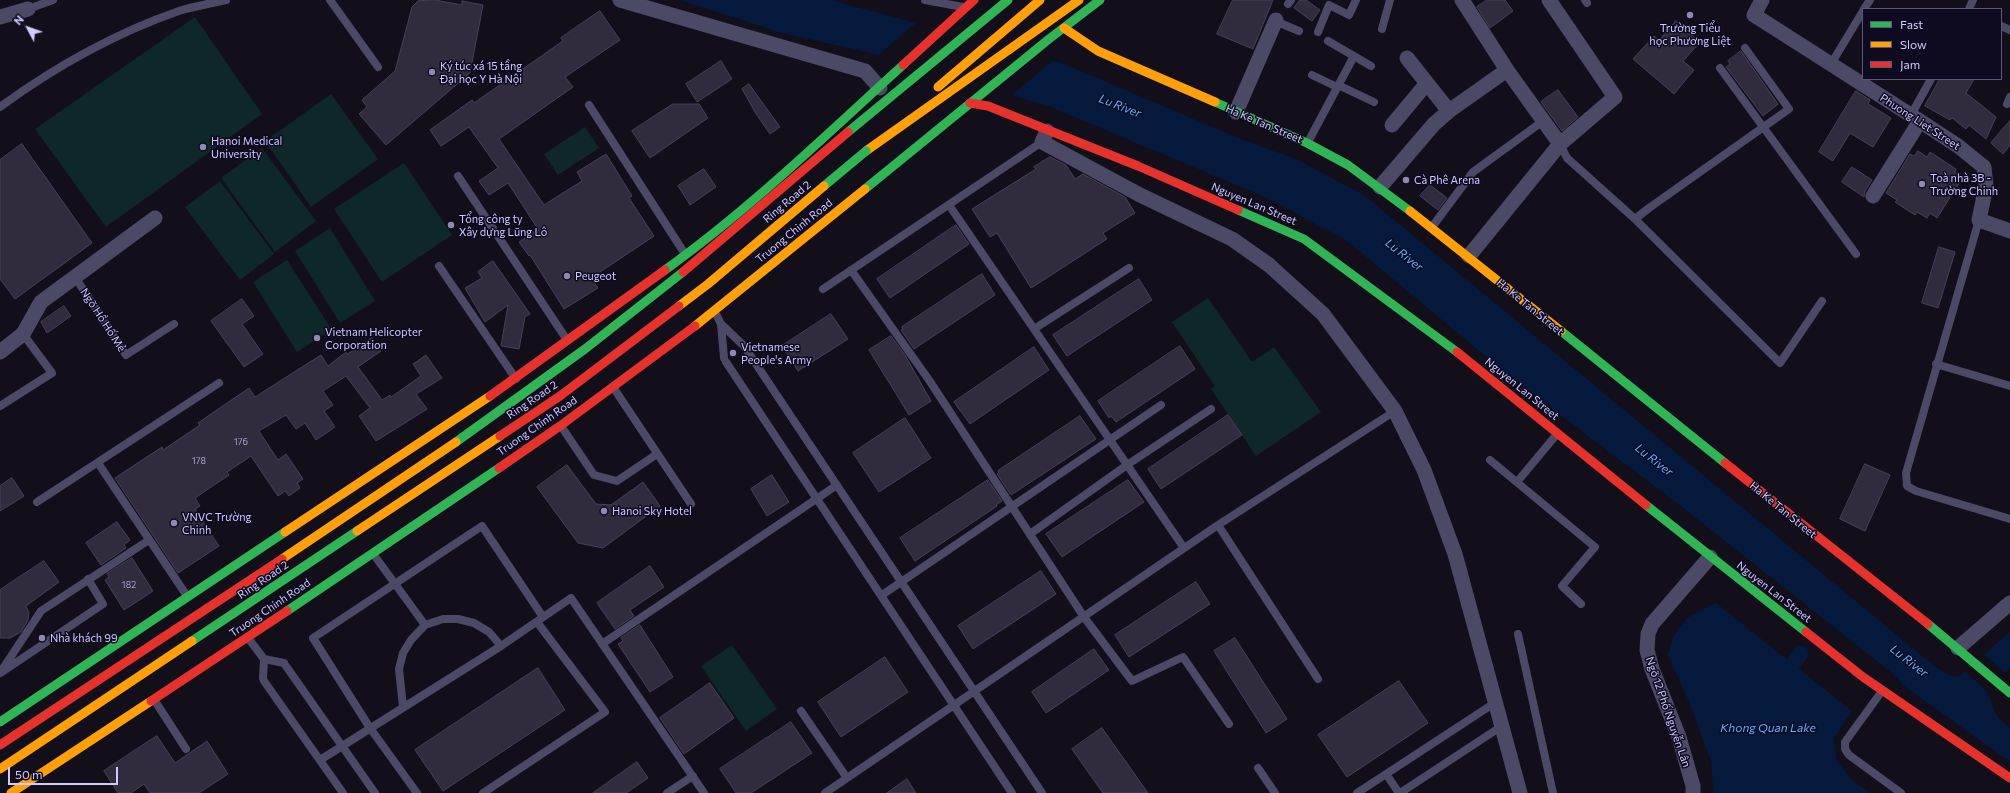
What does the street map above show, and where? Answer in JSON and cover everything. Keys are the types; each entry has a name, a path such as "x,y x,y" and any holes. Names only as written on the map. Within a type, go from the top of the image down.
{"main road":[{"path":"1,718 187,596 214,588 516,380 686,255 793,165 880,88 901,66 974,0"},
{"name":"Ring Road 2","path":"0,745 365,503 548,377 688,269 848,132 1008,0"},
{"name":"Ring Road 2","path":"0,769 560,396 708,284 866,152 966,62 1040,0"},
{"path":"866,152 1079,0"},
{"path":"1064,28 1100,0"},
{"name":"Truong Chinh Road","path":"11,793 154,698 244,631 372,553 560,426 613,387 711,304 991,88 1064,28"},
{"name":"Ha Ke Tan Street","path":"1064,28 1098,51 1307,143 1348,165 1380,187 1469,256 1590,356 1958,648 1971,661 2010,693"},
{"path":"848,132 925,55 956,30"},
{"name":"Nguyen Lan Street","path":"970,103 988,106 1045,136 1138,166 1304,239 1443,341 1710,557 1882,692 2010,778"},
{"path":"686,255 711,304"},
{"path":"214,588 244,631"}],"street":[{"path":"620,0 865,71 880,88"},
{"path":"1462,0 1507,70 1560,144"},
{"path":"1469,256 1560,144 1615,97 1549,0"},
{"name":"Phuong Liet Street","path":"1762,0 1754,15 1958,146 1984,167 1986,186 1979,220"},
{"path":"0,17 28,9"},
{"path":"1236,112 1276,21"},
{"path":"1407,58 1449,111"},
{"path":"1380,187 1434,124 1449,111 1507,70"},
{"path":"1392,125 1427,83"},
{"path":"1873,196 1915,118"},
{"path":"1045,136 1140,195 1232,239 1269,264 1323,314 1395,411 1424,470 1455,554 1520,793"},
{"name":"Ngõ Hồ Hố Mẻ","path":"0,352 23,334 42,302 155,218"},
{"path":"1979,220 2010,231"},
{"name":"Ngõ 12 Phố Nguyễn Lân","path":"1692,793 1693,786 1679,737 1652,668 1647,650 1648,634 1652,624 1710,557"},
{"path":"1958,648 2010,603"}],"lane":[{"path":"28,9 53,0"},
{"path":"0,107 42,76 112,38 180,10 226,0"},
{"path":"330,0 378,68"},
{"path":"925,0 965,7"},
{"path":"1318,32 1329,5 1349,15 1356,0"},
{"path":"1382,29 1390,0"},
{"path":"1831,64 1862,13"},
{"path":"1276,21 1299,31"},
{"path":"1328,41 1371,66"},
{"path":"1635,219 1648,208 1789,109 1745,48"},
{"path":"1307,143 1354,56"},
{"path":"1720,68 1856,254"},
{"path":"1312,75 1374,102"},
{"path":"1915,118 1931,80"},
{"path":"589,105 686,255"},
{"path":"1432,227 1473,172 1543,121"},
{"path":"823,289 949,205 1045,136"},
{"path":"1560,144 1567,158 1635,219 1780,363 1822,301"},
{"path":"458,176 568,342"},
{"path":"949,205 1184,548"},
{"path":"1979,220 1936,364 1906,472 1907,486 1916,491 2010,519"},
{"path":"439,266 516,380"},
{"path":"1034,329 1129,268"},
{"path":"851,270 929,380 1084,616 1132,682 1183,657 1229,724"},
{"name":"Ngõ Hồ Hố Mẻ","path":"75,278 126,356 174,324"},
{"path":"711,304 721,324 743,345 1042,793"},
{"path":"721,324 725,360 1012,793"},
{"path":"0,406 52,373 23,334"},
{"path":"1936,364 2010,386"},
{"path":"36,502 219,383"},
{"path":"613,387 691,504"},
{"path":"882,595 1161,405"},
{"path":"1030,534 1127,465 1211,409"},
{"path":"825,793 1218,525 1395,411"},
{"path":"560,426 594,475 617,480 657,454"},
{"path":"1517,482 1557,433"},
{"path":"1490,460 1595,547 1562,586 1581,604"},
{"path":"98,463 187,596"},
{"path":"602,644 837,485"},
{"path":"1218,525 1318,679"},
{"path":"417,793 370,728 313,638 482,526 540,619 605,712 483,793"},
{"path":"0,673 41,611 149,540"},
{"path":"372,553 425,626"},
{"path":"0,673 104,604 88,580"},
{"path":"320,760 501,646 571,598 704,793"},
{"path":"403,707 399,669 402,653 411,640 425,626 443,619 463,620 474,623 489,632 501,646"},
{"path":"244,631 264,659 264,680 343,793"},
{"path":"1518,634 1553,793"},
{"path":"264,659 285,665 375,793"},
{"path":"1882,692 1846,742 1845,749 1849,755 1901,793"},
{"path":"154,698 186,749"},
{"path":"1356,793 1496,702"},
{"path":"801,711 847,778"},
{"path":"1386,774 1399,793 1502,726"},
{"path":"1258,768 1275,793"},
{"path":"667,793 693,776"},
{"path":"28,782 32,793"}],"green space":[{"path":"195,17 262,114 106,227 35,129"},
{"path":"331,94 378,159 311,207 265,141"},
{"path":"585,127 599,148 558,175 544,154"},
{"path":"262,148 316,221 275,252 221,178"},
{"path":"404,163 452,235 382,282 334,209"},
{"path":"220,181 274,254 240,280 185,207"},
{"path":"330,228 375,301 340,323 295,251"},
{"path":"287,260 332,330 297,352 253,282"},
{"path":"1208,298 1252,362 1274,347 1321,412 1256,456 1211,389 1215,386 1172,322"},
{"path":"732,645 777,709 746,731 701,666"}],"water":[{"name":"Lu River","path":"680,0 831,0 1062,63 1243,140 1296,159 1364,195 1927,660 1946,674 1958,677 2010,632 2010,668 1987,693 1997,716 2004,724 2010,727 2010,762 1904,686 1892,673 1682,507 1513,379 1346,240 1267,198 1051,107 872,53 782,33"},
{"name":"Khong Quan Lake","path":"1716,603 1852,711 1834,738 1836,760 1853,781 1870,793 1714,793 1711,761 1689,702 1668,655 1674,635 1687,618"}],"pier":[{"path":"917,22 1055,59 1010,97 877,56"},
{"path":"1982,653 2007,674 1990,694 1963,670"}],"building":[{"name":"Ký túc xá 15 tầng Đại học Y Hà Nội","path":"435,0 462,5 462,1 483,5 470,73 386,145 359,114 367,107 362,100 395,71 412,7 418,1"},
{"path":"1233,0 1273,0 1253,49 1217,34"},
{"path":"1300,0 1306,0 1320,10 1312,21 1294,8"},
{"path":"1487,0 1505,0 1513,11 1490,28 1477,7"},
{"path":"600,11 620,40 565,77 573,87 499,139 544,205 582,181 577,172 606,154 632,196 629,198 654,236 591,278 598,288 564,309 530,255 529,256 519,242 538,229 508,183 489,195 479,181 498,168 469,127 441,146 430,130 472,100 474,103 563,41 561,38"},
{"path":"1676,21 1700,42 1683,61 1694,70 1674,94 1633,59 1654,36 1659,40"},
{"path":"1741,51 1778,104 1763,116 1726,67 1730,64 1728,61"},
{"path":"721,61 732,79 697,102 686,84"},
{"path":"1939,80 1973,80 1966,93 1996,117 1986,139 1969,125 1966,129 1952,118 1950,120 1925,106"},
{"path":"749,84 780,127 770,134 742,89"},
{"path":"1558,90 1578,117 1562,131 1541,102"},
{"path":"1856,91 1870,100 1868,104 1891,118 1873,147 1850,133 1833,161 1819,152"},
{"path":"673,104 699,104 708,118 650,158 632,131"},
{"path":"2010,121 2010,145 2003,154 1991,143"},
{"path":"22,144 92,243 15,299 0,279 0,160"},
{"name":"Toà nhà 3B - Trường Chinh","path":"1918,151 1927,157 1930,152 1956,169 1955,172 1963,177 1937,218 1930,213 1927,218 1917,212 1915,215 1895,202 1897,200 1886,193 1910,154 1914,156"},
{"path":"1050,157 1066,165 1075,179 1083,174 1125,197 1135,213 1103,233 1107,239 1031,288 997,233 990,237 972,209 1036,169 1034,167"},
{"path":"1852,167 1872,180 1865,191 1864,197 1842,182"},
{"path":"704,169 716,187 690,205 678,186"},
{"path":"1430,185 1447,198 1438,210 1420,196"},
{"path":"956,225 969,244 890,298 877,279"},
{"path":"1939,247 1955,252 1938,308 1922,303"},
{"path":"493,261 530,314 525,317 519,349 501,346 508,305 485,322 465,288 482,278 478,272"},
{"path":"982,274 995,295 914,349 901,330 903,329 902,327"},
{"path":"1139,279 1152,300 1067,356 1053,335"},
{"path":"242,299 254,316 242,324 263,354 244,367 211,321"},
{"path":"64,306 71,316 47,333 41,322"},
{"path":"831,314 848,339 798,371 782,346"},
{"path":"891,336 905,355 931,401 909,415 869,350"},
{"path":"372,338 381,351 358,367 382,400 390,395 391,397 421,376 413,364 426,355 442,378 416,394 427,409 376,441 359,416 370,408 346,376 323,391 333,405 324,411 335,427 316,440 305,423 296,429 286,415 259,431 278,460 286,454 303,479 297,483 300,488 289,496 285,491 278,496 251,456 227,472 229,475 195,498 200,506 195,509 219,546 178,573 115,478 162,447 163,450 200,425 198,423 249,388 255,397 321,355 328,366 346,352 347,354"},
{"path":"1180,346 1195,369 1116,422 1111,416 1109,418 1098,401"},
{"path":"1034,347 1049,370 970,424 954,402"},
{"path":"1228,415 1242,435 1161,489 1148,469"},
{"path":"1080,416 1096,439 1011,495 997,474 999,472 998,471"},
{"path":"905,418 931,458 879,492 853,453"},
{"path":"1865,464 1890,475 1865,531 1840,519"},
{"name":"Hanoi Sky Hotel","path":"567,465 596,504 611,505 643,482 660,506 603,548 578,543 537,487"},
{"path":"772,475 789,502 767,516 751,489"},
{"path":"12,478 24,496 0,511 0,486"},
{"path":"988,480 1002,501 996,505 997,506 915,561 900,538"},
{"path":"1128,480 1144,502 1062,557 1046,534"},
{"path":"117,522 130,540 124,545 126,548 101,565 86,543"},
{"path":"132,558 153,591 124,610 105,580 109,577 107,574"},
{"path":"44,561 59,582 26,606 29,613 28,620 21,632 10,638 0,638 0,590"},
{"path":"650,566 664,587 630,610 634,616 615,629 597,603"},
{"path":"1041,571 1056,594 973,649 958,626"},
{"path":"1196,582 1210,604 1129,657 1115,635"},
{"path":"640,625 673,677 650,692 618,644 623,641 621,638"},
{"path":"1235,638 1287,719 1266,733 1214,651"},
{"path":"1094,649 1109,670 1046,713 1032,692"},
{"path":"885,657 908,692 841,737 818,702"},
{"path":"538,668 565,710 443,791 415,750"},
{"path":"1399,681 1428,723 1347,777 1318,735"},
{"path":"710,683 734,718 684,754 660,718"},
{"path":"791,722 812,753 751,793 736,793 720,769"},
{"path":"1102,728 1148,793 1103,793 1072,749"},
{"path":"157,736 175,763 207,741 228,774 199,793 150,793 144,784 131,793 118,793 104,771"},
{"path":"637,762 648,778 626,793 593,793"},
{"path":"907,779 916,793 887,793"}],"waterway":[{"path":"1793,664 1801,653"}],"traffic: fast":[{"path":"848,132 1008,0"},
{"path":"865,189 1049,39 1100,0"},
{"path":"665,270 696,247 757,197 903,65"},
{"path":"1215,102 1307,143 1348,165 1410,211"},
{"path":"824,186 866,151"},
{"path":"1238,210 1304,239 1457,352"},
{"path":"456,442 585,349 683,272"},
{"path":"1561,331 1725,463"},
{"path":"287,611 499,468"},
{"path":"1646,505 1806,632"},
{"path":"192,641 357,531"},
{"path":"0,722 285,532"},
{"path":"1928,624 2010,693"}],"traffic: slow":[{"path":"938,87 1040,0"},
{"path":"866,151 1079,0"},
{"path":"1064,28 1098,51 1215,102"},
{"path":"679,306 708,284 824,186"},
{"path":"695,326 865,189"},
{"path":"1410,211 1561,331"},
{"path":"285,532 490,396"},
{"path":"357,531 500,436"},
{"path":"282,559 456,442"},
{"path":"0,769 192,641"},
{"path":"11,793 151,701"}],"traffic: jam":[{"path":"903,65 974,0"},
{"path":"970,103 988,106 1138,166 1238,210"},
{"path":"683,272 848,132"},
{"path":"490,396 665,270"},
{"path":"500,436 560,396 679,306"},
{"path":"499,468 560,426 695,326"},
{"path":"1457,352 1646,505"},
{"path":"1725,463 1928,624"},
{"path":"0,745 282,559"},
{"path":"151,701 287,611"},
{"path":"1806,632 1863,677 2010,778"}],"place":[{"name":"Trường Tiểu học Phương Liệt","path":"1690,15"},
{"name":"Ký túc xá 15 tầng Đại học Y Hà Nội","path":"432,72"},
{"name":"Hanoi Medical University","path":"203,147"},
{"name":"Cà Phê Arena","path":"1406,180"},
{"name":"Toà nhà 3B - Trường Chinh","path":"1922,184"},
{"name":"Tổng công ty Xây dựng Lũng Lô","path":"451,225"},
{"name":"Peugeot","path":"567,276"},
{"name":"Vietnam Helicopter Corporation","path":"317,338"},
{"name":"Vietnamese People's Army","path":"733,353"},
{"name":"Hanoi Sky Hotel","path":"604,511"},
{"name":"VNVC Trường Chinh","path":"174,523"},
{"name":"Nhà khách 99","path":"42,638"}]}
